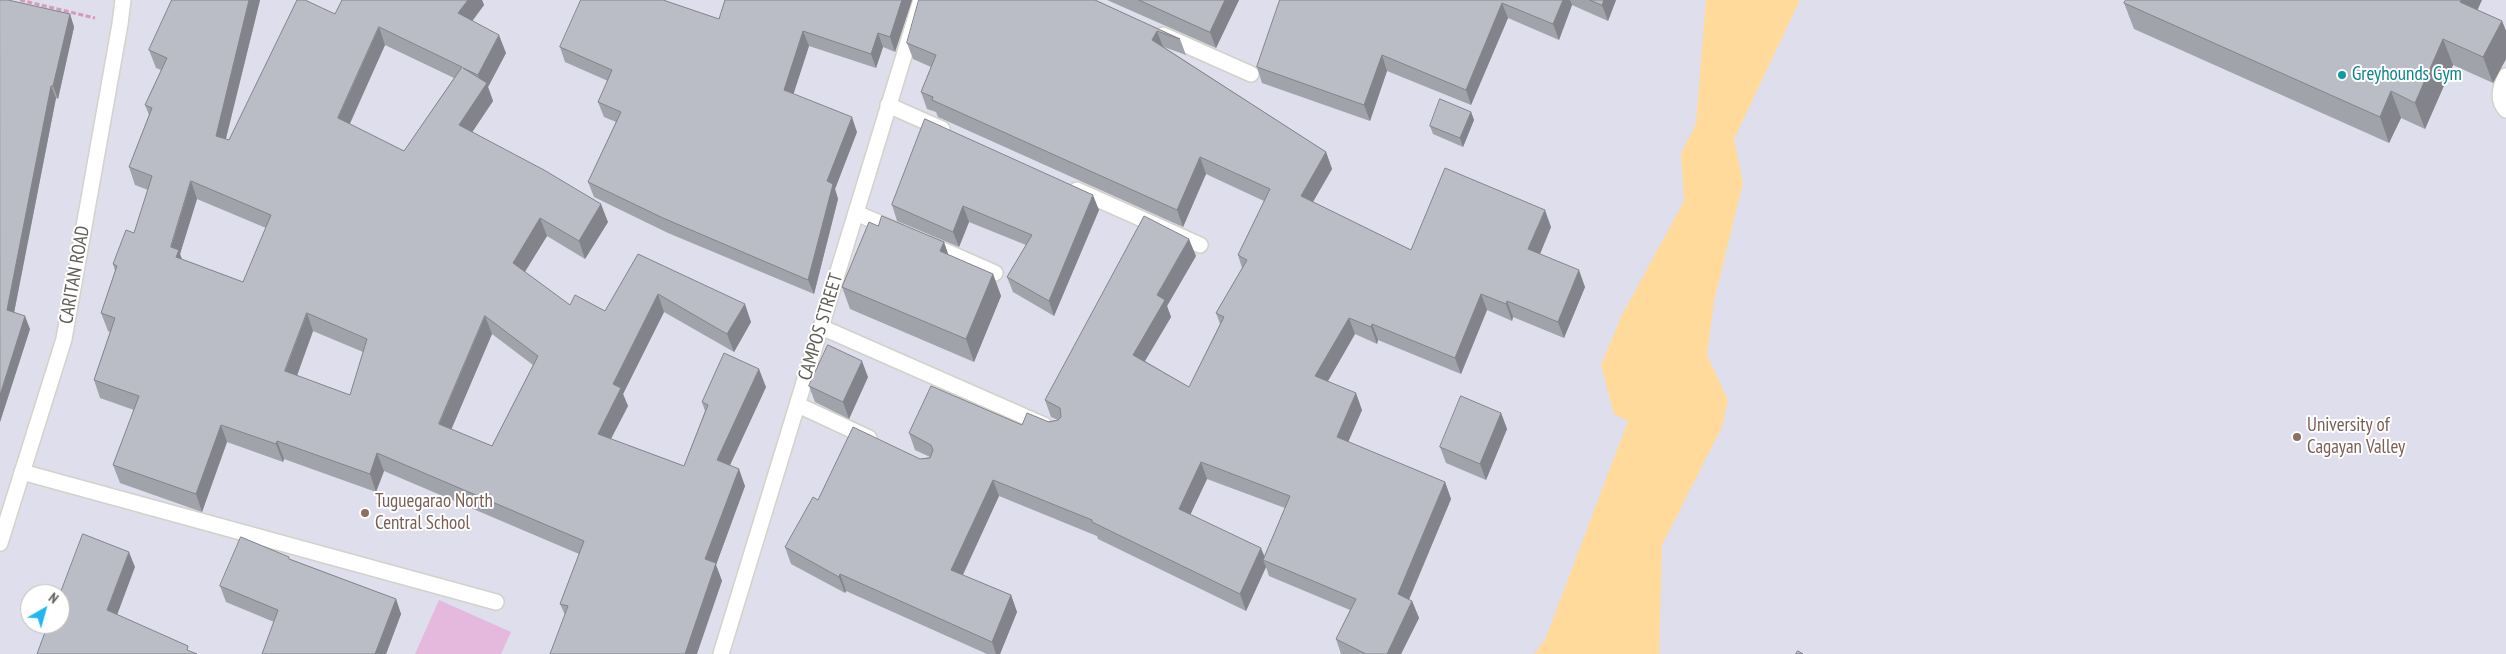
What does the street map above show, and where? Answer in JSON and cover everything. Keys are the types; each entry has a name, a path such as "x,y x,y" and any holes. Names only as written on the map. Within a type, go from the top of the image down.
{"street":[{"name":"CARITAN ROAD","path":"0,544 64,339 123,0"},
{"name":"CAMPOS STREET","path":"721,654 921,0"},
{"path":"1145,27 1250,74"},
{"path":"2506,76 2500,95 2502,106 2506,110"},
{"path":"888,105 960,137"},
{"path":"1066,185 1200,245"},
{"path":"856,212 995,273"},
{"path":"821,327 1058,430"},
{"path":"798,405 886,446"},
{"path":"22,472 496,602"}],"path":[{"path":"20,0 120,24"}],"shaded area":[{"path":"1706,0 1800,0 1734,139 1743,183 1714,301 1707,355 1728,400 1722,427 1662,545 1659,654 1534,654 1545,640 1628,421 1614,414 1601,365 1622,315 1684,201 1681,153 1696,124"},
{"path":"439,600 511,632 501,654 415,654"}],"building":[{"path":"0,0 8,0 70,14 53,86 51,86 7,310 25,316 0,395"},
{"path":"172,0 249,0 216,136 229,140 297,0 305,0 335,14 342,0 468,0 458,13 499,35 478,75 463,68 487,83 459,125 544,170 601,204 579,241 540,218 513,263 570,305 575,295 605,311 638,254 745,304 727,334 658,294 613,384 621,388 598,434 684,466 708,405 702,402 724,353 759,369 717,460 739,469 705,559 716,563 685,654 550,654 568,606 560,604 584,541 377,453 370,474 277,441 276,444 221,425 196,494 113,465 139,396 94,380 115,318 101,313 117,266 113,264 126,230 134,233 152,176 129,167 152,108 145,105 167,58 149,50","holes":["379,27 462,67 404,151 338,118","191,181 271,215 243,282 176,257 179,250 171,247","307,313 367,339 350,395 285,371","485,316 538,356 492,446 439,424"]},
{"path":"581,0 663,0 719,19 725,0 902,0 890,37 878,33 871,54 803,31 784,90 852,117 827,181 833,184 808,280 663,218 588,182 621,112 598,102 612,70 560,47"},
{"path":"919,0 1095,0 1180,39 1157,31 1152,40 1326,152 1301,196 1411,250 1445,168 1545,210 1528,249 1579,270 1558,322 1507,301 1506,304 1481,294 1455,358 1372,324 1371,327 1349,318 1315,376 1356,393 1337,437 1445,482 1398,594 1412,601 1387,654 1366,654 1336,639 1356,599 1263,560 1290,496 1201,462 1179,509 1261,548 1240,594 1092,522 1092,520 993,480 951,570 1011,595 992,642 840,574 839,577 785,547 813,497 818,500 853,427 920,459 930,458 933,450 931,445 909,433 931,386 1022,425 1027,413 1049,422 1058,420 1061,417 1060,408 1045,400 1144,216 1189,239 1157,295 1165,300 1133,355 1189,387 1224,317 1216,313 1247,260 1238,255 1270,189 1200,157 1177,210 932,100 933,97 921,92 936,55 907,43"},
{"path":"1139,0 1225,0 1210,32"},
{"path":"1280,0 1563,0 1553,24 1502,3 1466,90 1382,55 1364,105 1257,67"},
{"path":"1590,0 1604,0 1602,5"},
{"name":"Greyhounds Gym","path":"2126,0 2461,0 2460,2 2502,21 2483,57 2443,39 2415,103 2391,91 2380,117 2124,3"},
{"path":"1440,99 1471,112 1460,138 1430,126"},
{"path":"925,119 1093,195 1049,301 1007,277 1032,235 963,206 953,232 892,205"},
{"path":"882,216 944,242 940,251 993,274 966,339 842,287 869,222 878,226"},
{"path":"828,345 862,361 843,402 809,386"},
{"path":"1461,396 1501,413 1480,464 1440,447"},
{"path":"83,534 129,552 107,610 188,646 187,650 197,654 37,654 44,634 70,634 70,584 64,584"},
{"path":"241,537 289,557 289,559 396,599 375,654 262,654 278,610 220,586"}],"place":[{"name":"Greyhounds Gym","path":"2342,75"},
{"name":"University of Cagayan Valley","path":"2297,437"},
{"name":"Tuguegarao North Central School","path":"365,513"}]}
